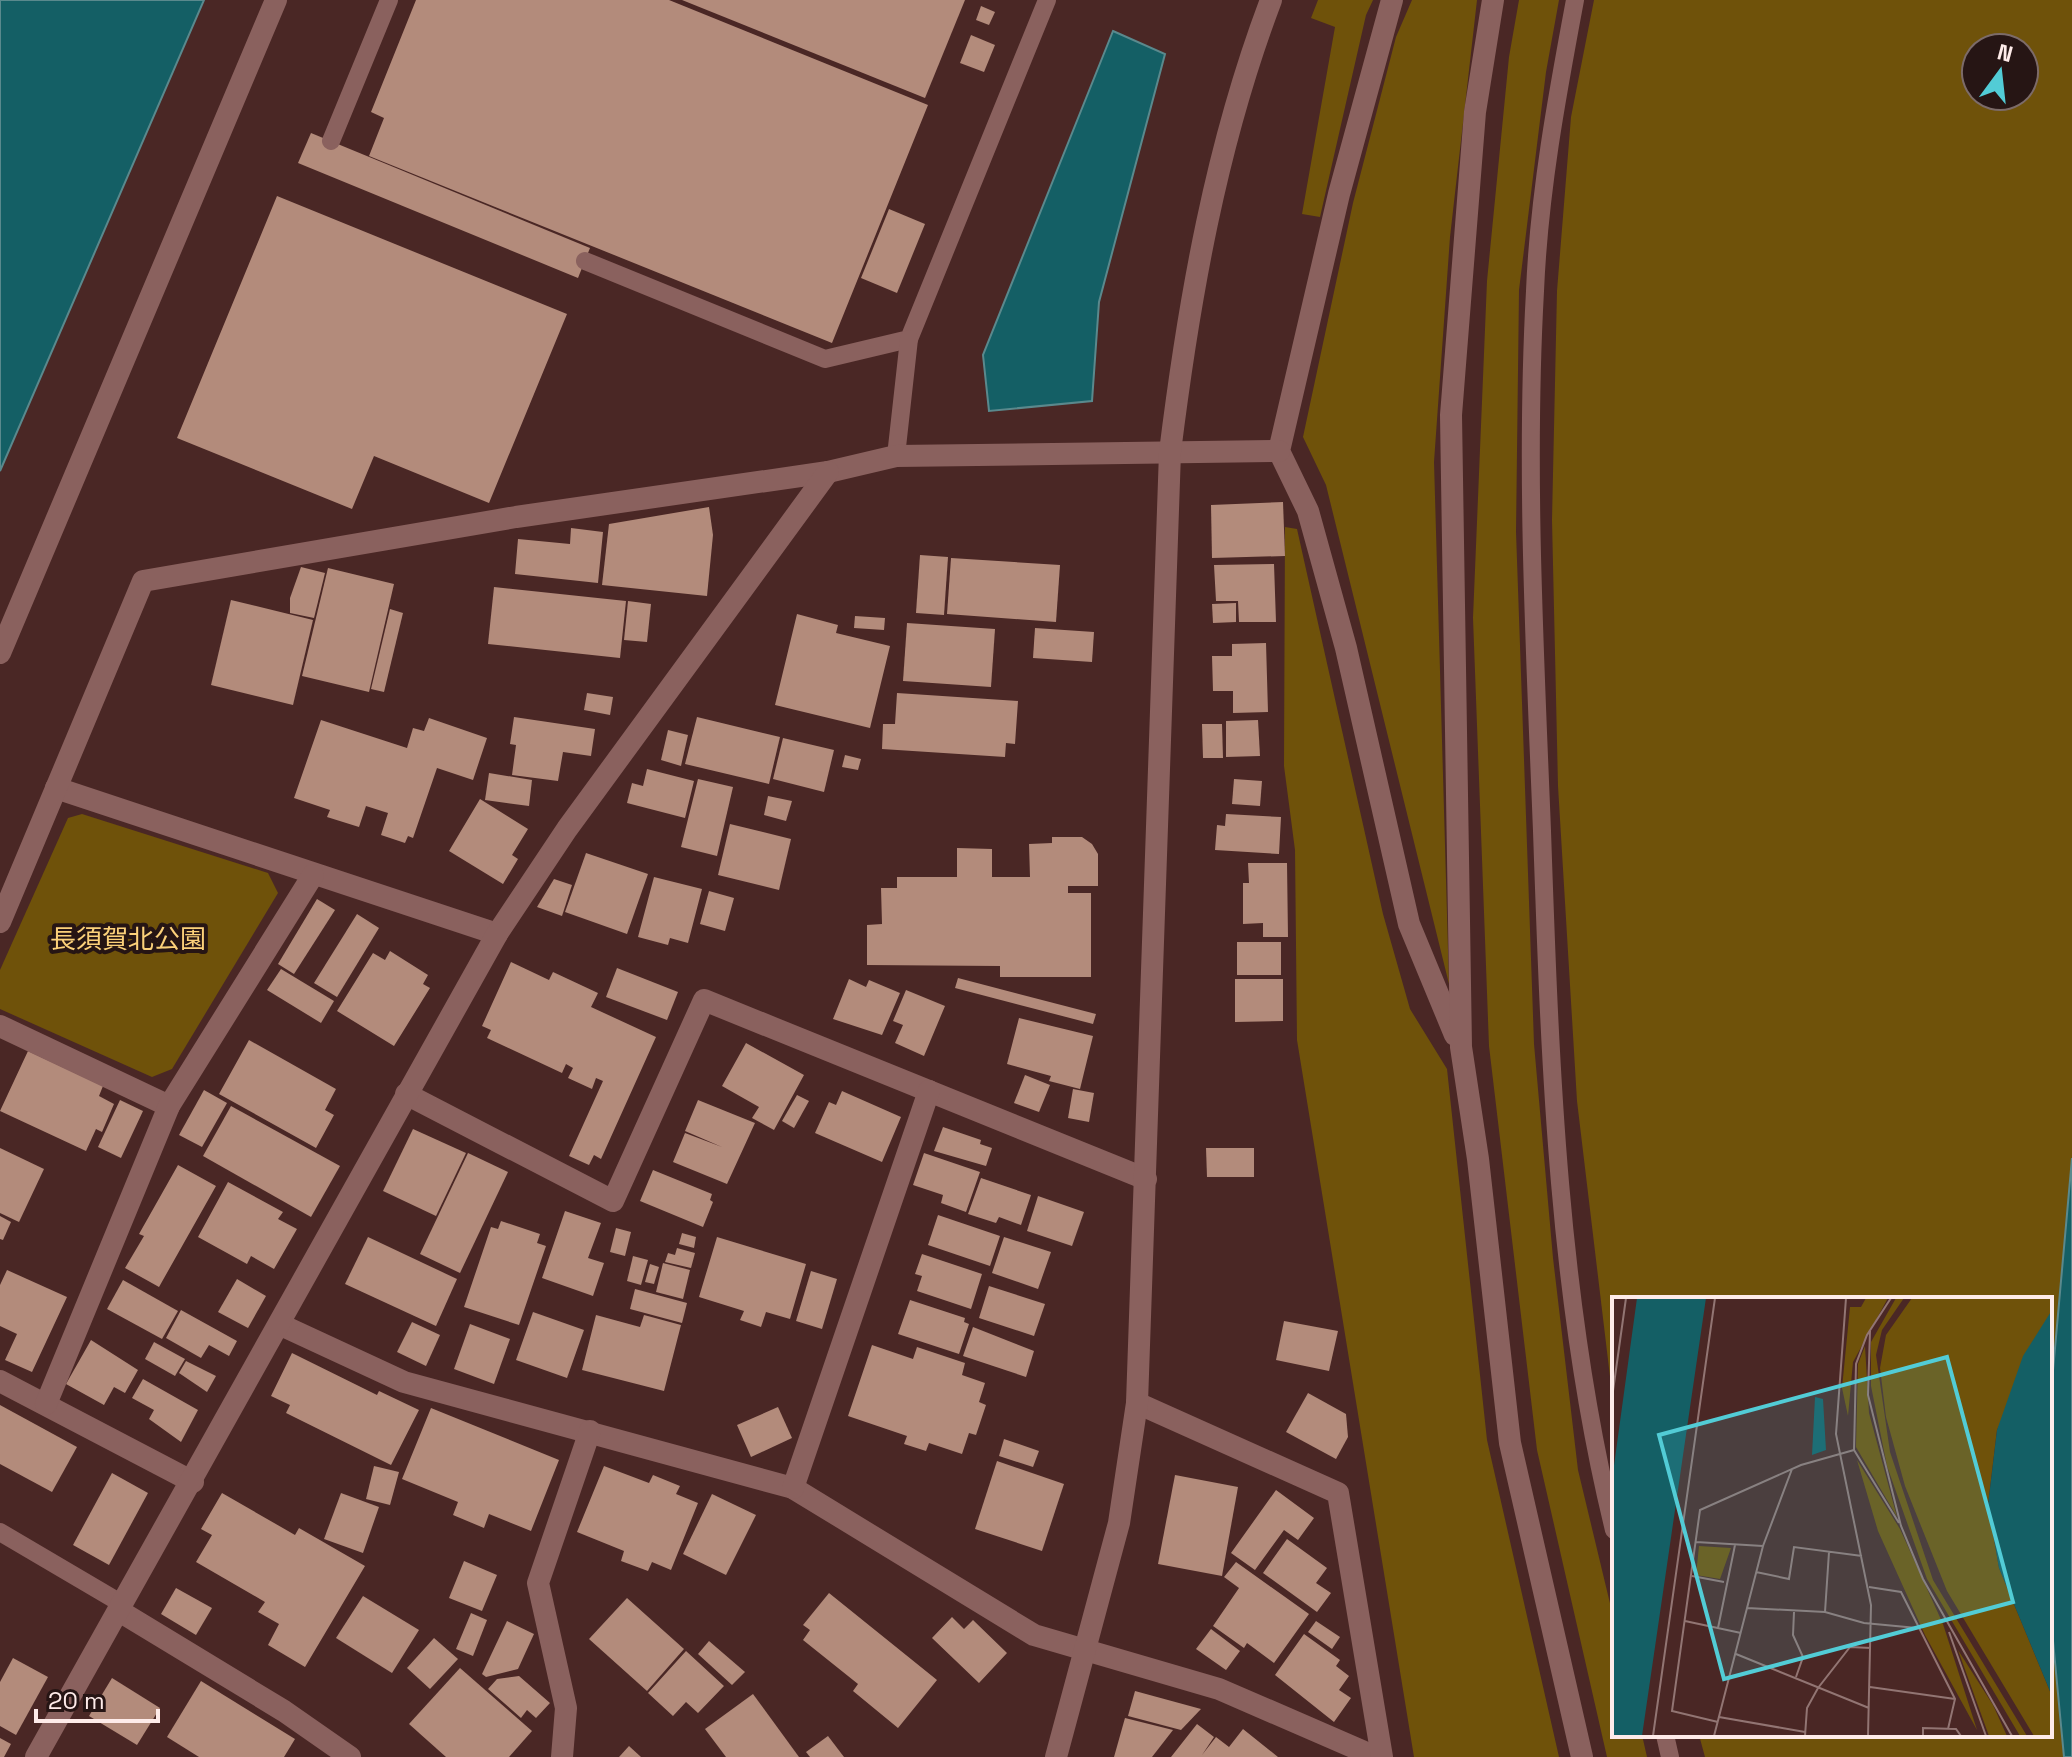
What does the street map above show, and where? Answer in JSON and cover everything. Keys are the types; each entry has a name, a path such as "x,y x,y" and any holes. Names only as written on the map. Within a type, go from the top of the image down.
{"street":[{"path":"0,653 276,0"},
{"path":"1056,1757 1119,1523 1137,1403 1170,452 1187,312 1222,159 1271,0"},
{"path":"1392,0 1339,194 1279,451 1313,526 1346,648 1409,924 1461,1047"},
{"path":"1493,0 1475,112 1451,415 1461,1047 1478,1159 1510,1443 1582,1757"},
{"path":"0,922 143,581 516,517 828,472 896,456 1279,451"},
{"path":"36,1757 122,1609 497,934 576,817 828,472"},
{"path":"56,788 497,934"},
{"path":"46,1404 169,1106 313,875"},
{"path":"406,1094 613,1201 704,1000 1146,1179"},
{"path":"0,1026 169,1106"},
{"path":"793,1488 929,1091"},
{"path":"281,1325 404,1382 793,1488 1034,1635 1085,1653 1219,1689 1376,1757"},
{"path":"0,1381 193,1482"},
{"path":"1137,1403 1338,1493 1382,1757"},
{"path":"562,1757 566,1708 538,1583 590,1431"},
{"path":"122,1609 284,1711 350,1757"}],"lane":[{"path":"331,141 389,0"},
{"path":"896,456 909,339 1047,0"},
{"path":"1575,0 1554,112 1535,289 1531,534 1550,1048 1567,1252 1597,1462 1612,1522"},
{"path":"585,261 825,359 909,339"},
{"path":"0,1532 122,1609"},
{"path":"1665,1737 1670,1757"}],"green space":[{"path":"1318,0 1373,0 1366,15 1320,217 1302,214 1335,27 1311,18"},
{"path":"1412,0 1477,0 1450,237 1434,462 1449,984 1326,485 1303,437 1353,203 1396,37"},
{"path":"1519,0 1559,0 1546,72 1519,290 1516,532 1534,1044 1553,1258 1578,1470 1612,1612 1612,1737 1642,1737 1647,1757 1607,1757 1537,1450 1489,1046 1473,618 1487,281 1509,57"},
{"path":"1594,0 2072,0 2072,1158 2052,1382 2052,1297 1612,1297 1612,1393 1577,1101 1558,786 1552,520 1557,291 1571,117"},
{"path":"1285,527 1297,529 1383,914 1410,1009 1447,1069 1487,1440 1559,1757 1414,1757 1297,1040 1295,850 1284,766"},
{"name":"長須賀北公園","path":"82,814 268,873 278,893 172,1069 152,1077 0,1009 0,970 68,818"},
{"path":"2052,1630 2064,1757 1705,1757 1700,1737 2052,1737"}],"water":[{"path":"0,0 204,0 0,471"},
{"path":"1113,31 1165,54 1099,302 1092,401 989,411 983,355"},
{"path":"2072,1158 2072,1757 2064,1757 2052,1630 2052,1382"}],"building":[{"path":"416,0 669,0 928,105 832,343 369,156 384,118 371,112"},
{"path":"682,0 965,0 925,98"},
{"path":"981,6 995,12 989,25 976,20"},
{"path":"971,35 995,45 984,72 960,63"},
{"path":"311,133 590,248 578,278 298,163"},
{"path":"277,196 567,314 489,503 374,456 352,509 177,438"},
{"path":"889,209 925,224 897,293 861,278"},
{"path":"1283,502 1285,556 1212,558 1211,505"},
{"path":"709,507 713,535 707,596 602,585 609,524"},
{"path":"571,528 603,532 598,583 515,574 518,539 570,544"},
{"path":"920,555 948,557 944,615 916,613"},
{"path":"951,558 1060,565 1056,622 947,614"},
{"path":"1274,564 1276,622 1239,622 1238,601 1216,601 1214,565"},
{"path":"301,567 325,573 314,618 290,613 290,598"},
{"path":"328,568 394,584 369,692 302,676"},
{"path":"494,587 626,601 620,658 488,644"},
{"path":"231,600 313,620 293,705 211,685"},
{"path":"628,601 651,604 647,642 624,640"},
{"path":"1236,603 1236,622 1213,623 1212,604"},
{"path":"390,609 403,613 384,692 371,689"},
{"path":"797,614 838,625 836,633 890,646 870,728 775,705"},
{"path":"855,616 885,618 884,630 854,628"},
{"path":"907,623 995,629 991,687 903,681"},
{"path":"1035,628 1094,632 1092,662 1033,658"},
{"path":"1266,643 1268,712 1233,713 1233,691 1213,691 1212,656 1232,656 1232,644"},
{"path":"587,693 613,697 610,715 584,710"},
{"path":"897,693 1018,701 1015,744 1006,743 1005,757 882,749 883,724 895,724"},
{"path":"514,717 595,729 591,756 563,752 558,781 512,775 516,745 510,744"},
{"path":"697,717 780,737 769,784 685,764"},
{"path":"429,718 487,738 473,780 437,768 413,838 408,836 405,843 381,835 388,813 366,806 359,827 327,817 330,810 294,798 321,720 407,748 413,728 424,731"},
{"path":"1258,720 1260,756 1226,757 1226,721"},
{"path":"1202,724 1222,724 1223,758 1203,758"},
{"path":"668,730 688,735 681,766 661,760"},
{"path":"783,738 834,750 824,792 773,779"},
{"path":"845,755 861,759 858,770 842,767"},
{"path":"647,769 694,781 685,818 627,803 632,783 643,786"},
{"path":"489,773 532,780 529,806 485,800"},
{"path":"698,779 733,787 717,856 681,847"},
{"path":"1234,779 1262,781 1260,806 1232,804"},
{"path":"768,796 792,801 786,821 764,815"},
{"path":"480,799 528,829 512,855 518,859 503,884 449,851"},
{"path":"1226,814 1281,817 1279,854 1215,850 1217,825 1225,826"},
{"path":"730,824 791,839 779,890 718,875"},
{"path":"1052,837 1082,837 1092,844 1098,854 1098,886 1068,886 1068,893 1091,893 1091,977 1000,977 1000,966 867,965 867,925 882,924 881,888 897,888 897,877 957,877 957,848 992,849 992,877 1030,877 1029,844 1052,843"},
{"path":"586,853 648,874 627,934 565,912"},
{"path":"1248,863 1287,863 1288,937 1263,937 1263,923 1243,924 1243,883 1249,883"},
{"path":"654,877 702,889 688,943 670,938 668,945 638,937"},
{"path":"554,879 572,885 562,916 537,907"},
{"path":"709,891 734,898 725,931 700,924"},
{"path":"317,899 335,910 294,974 278,964"},
{"path":"357,914 379,928 337,997 314,983"},
{"path":"1237,942 1281,942 1281,975 1237,975"},
{"path":"390,951 428,975 423,984 430,988 394,1046 337,1011 373,953 385,960"},
{"path":"511,962 549,980 553,972 598,993 591,1007 656,1037 601,1159 594,1155 589,1165 569,1156 603,1081 596,1078 592,1089 568,1078 573,1068 566,1064 562,1073 487,1038 491,1030 482,1026"},
{"path":"617,968 678,992 667,1020 606,997"},
{"path":"281,969 334,1001 321,1023 267,990"},
{"path":"958,978 1096,1014 1093,1024 955,988"},
{"path":"849,979 866,987 869,980 900,993 882,1035 833,1019"},
{"path":"1235,979 1283,979 1283,1021 1235,1022"},
{"path":"906,990 945,1006 924,1056 895,1043 903,1025 893,1021"},
{"path":"1019,1018 1093,1036 1080,1089 1049,1081 1051,1076 1007,1064"},
{"path":"249,1040 336,1089 325,1110 334,1115 316,1148 219,1094"},
{"path":"746,1043 804,1075 774,1130 752,1118 759,1107 722,1086"},
{"path":"28,1051 103,1086 99,1096 114,1104 102,1132 96,1129 86,1151 0,1111"},
{"path":"1025,1075 1050,1085 1039,1112 1014,1103"},
{"path":"1073,1089 1094,1093 1089,1122 1068,1118"},
{"path":"204,1090 227,1103 202,1147 179,1135"},
{"path":"842,1091 901,1117 882,1162 815,1133 829,1102 836,1105"},
{"path":"797,1095 809,1101 794,1128 782,1121"},
{"path":"120,1100 143,1111 121,1158 98,1147"},
{"path":"698,1100 755,1123 727,1184 673,1162 685,1133 722,1147 685,1131"},
{"path":"231,1106 340,1166 311,1217 203,1156"},
{"path":"943,1127 981,1140 980,1144 992,1148 986,1166 934,1151"},
{"path":"413,1129 466,1153 436,1216 383,1191"},
{"path":"0,1148 44,1169 19,1222 0,1213"},
{"path":"1206,1148 1254,1148 1254,1177 1207,1177"},
{"path":"468,1153 508,1172 460,1273 420,1254"},
{"path":"924,1153 980,1172 966,1212 941,1203 943,1195 913,1185"},
{"path":"178,1165 216,1186 159,1287 125,1268 144,1236 139,1234"},
{"path":"653,1170 712,1194 710,1200 713,1202 703,1227 640,1201"},
{"path":"981,1178 1031,1195 1021,1225 999,1217 996,1223 968,1214"},
{"path":"228,1182 283,1212 278,1219 297,1229 274,1269 251,1256 247,1264 198,1237"},
{"path":"1038,1196 1084,1212 1072,1246 1027,1231"},
{"path":"565,1211 601,1223 588,1258 604,1263 593,1296 542,1278"},
{"path":"938,1215 1000,1236 990,1266 928,1245"},
{"path":"0,1216 11,1222 3,1240 0,1239"},
{"path":"501,1221 540,1234 537,1243 546,1246 519,1325 464,1307 491,1227 498,1229"},
{"path":"616,1228 631,1232 625,1256 610,1252"},
{"path":"682,1233 696,1237 694,1248 679,1244"},
{"path":"368,1237 457,1279 436,1326 345,1284"},
{"path":"717,1237 806,1264 790,1319 766,1312 761,1327 740,1320 744,1311 699,1297"},
{"path":"1004,1237 1051,1252 1038,1289 992,1273"},
{"path":"677,1248 695,1253 691,1268 665,1262 668,1253 675,1255"},
{"path":"922,1254 982,1274 971,1309 917,1291 922,1276 915,1274"},
{"path":"633,1256 648,1260 641,1285 627,1281"},
{"path":"663,1263 690,1270 683,1299 656,1292"},
{"path":"650,1264 659,1267 654,1284 645,1282"},
{"path":"7,1270 67,1297 32,1372 5,1360 17,1334 0,1326 0,1285"},
{"path":"811,1271 837,1279 822,1329 796,1321"},
{"path":"237,1279 266,1296 248,1328 218,1312"},
{"path":"123,1280 178,1311 162,1339 107,1309"},
{"path":"989,1286 1045,1304 1034,1336 979,1318"},
{"path":"635,1289 687,1303 682,1323 630,1309"},
{"path":"910,1300 965,1318 964,1322 969,1324 959,1354 898,1334"},
{"path":"181,1310 237,1341 229,1356 209,1345 201,1358 166,1338"},
{"path":"533,1312 584,1330 567,1378 516,1360"},
{"path":"596,1315 640,1327 644,1315 681,1325 664,1391 582,1370"},
{"path":"1284,1321 1338,1331 1329,1371 1276,1360"},
{"path":"412,1322 440,1335 426,1366 397,1352"},
{"path":"470,1324 510,1339 494,1384 454,1369"},
{"path":"973,1327 1034,1351 1026,1377 963,1356"},
{"path":"91,1340 138,1370 125,1393 114,1387 104,1405 66,1384"},
{"path":"154,1342 185,1359 175,1376 145,1359"},
{"path":"872,1345 913,1359 917,1347 965,1363 962,1375 985,1383 979,1402 986,1405 976,1435 969,1433 962,1454 929,1443 926,1451 904,1444 907,1436 848,1416"},
{"path":"292,1353 377,1395 379,1391 419,1410 391,1465 286,1413 290,1405 271,1396"},
{"path":"186,1361 216,1376 207,1392 179,1373"},
{"path":"143,1379 198,1410 181,1442 149,1419 154,1410 132,1398"},
{"path":"1308,1393 1346,1414 1348,1437 1336,1459 1286,1432"},
{"path":"0,1405 77,1447 52,1492 0,1464"},
{"path":"778,1407 792,1438 751,1457 737,1425"},
{"path":"431,1408 559,1460 531,1531 489,1514 484,1528 453,1515 458,1502 402,1479"},
{"path":"1004,1439 1039,1451 1033,1467 999,1456"},
{"path":"997,1461 1064,1484 1042,1551 975,1529"},
{"path":"374,1466 399,1472 390,1505 366,1499"},
{"path":"604,1466 649,1483 653,1475 680,1486 676,1494 698,1503 671,1570 652,1562 648,1571 621,1561 624,1551 577,1532"},
{"path":"112,1473 148,1493 109,1565 73,1545"},
{"path":"1175,1475 1238,1487 1222,1576 1158,1564"},
{"path":"1276,1490 1314,1518 1298,1540 1284,1530 1255,1570 1231,1553"},
{"path":"222,1493 295,1535 299,1528 365,1566 305,1667 268,1645 279,1624 258,1612 265,1602 196,1562 212,1535 201,1529"},
{"path":"341,1493 379,1507 363,1553 324,1539"},
{"path":"712,1494 756,1515 726,1575 683,1554"},
{"path":"1287,1539 1327,1568 1316,1583 1331,1593 1317,1612 1263,1573"},
{"path":"464,1561 497,1575 482,1611 449,1598"},
{"path":"1236,1562 1309,1614 1274,1663 1247,1643 1244,1648 1213,1626 1239,1588 1224,1577"},
{"path":"176,1588 212,1608 196,1635 161,1614"},
{"path":"829,1593 937,1680 898,1728 853,1691 858,1684 803,1640 810,1630 803,1625"},
{"path":"363,1596 419,1630 392,1673 336,1638"},
{"path":"627,1598 684,1649 647,1691 589,1639"},
{"path":"471,1613 487,1620 473,1656 456,1649"},
{"path":"952,1617 964,1629 973,1620 1007,1653 979,1683 932,1638"},
{"path":"507,1621 534,1634 518,1669 486,1677 482,1674"},
{"path":"1316,1621 1340,1637 1332,1649 1308,1632"},
{"path":"1211,1629 1240,1651 1226,1670 1196,1649"},
{"path":"1304,1634 1340,1660 1336,1666 1349,1676 1339,1690 1351,1698 1334,1722 1275,1675"},
{"path":"434,1638 458,1659 430,1689 407,1668"},
{"path":"709,1641 745,1672 732,1685 698,1654"},
{"path":"686,1651 724,1686 698,1713 686,1702 673,1716 648,1693"},
{"path":"13,1658 48,1677 16,1735 0,1726 0,1682"},
{"path":"460,1668 532,1731 509,1757 446,1757 409,1724"},
{"path":"519,1676 550,1703 536,1718 527,1710 521,1718 488,1689 497,1679"},
{"path":"112,1678 160,1708 137,1745 89,1716"},
{"path":"201,1681 295,1739 284,1757 199,1757 167,1737"},
{"path":"1135,1691 1201,1709 1181,1730 1128,1716"},
{"path":"753,1694 799,1757 726,1757 705,1729"},
{"path":"1125,1718 1173,1730 1152,1757 1114,1757"},
{"path":"1197,1724 1214,1737 1202,1755 1216,1737 1229,1747 1243,1729 1278,1757 1171,1757"},
{"path":"828,1736 844,1757 810,1757 806,1752"},
{"path":"0,1738 11,1744 4,1757 0,1757"},
{"path":"629,1746 641,1757 619,1757"}]}
